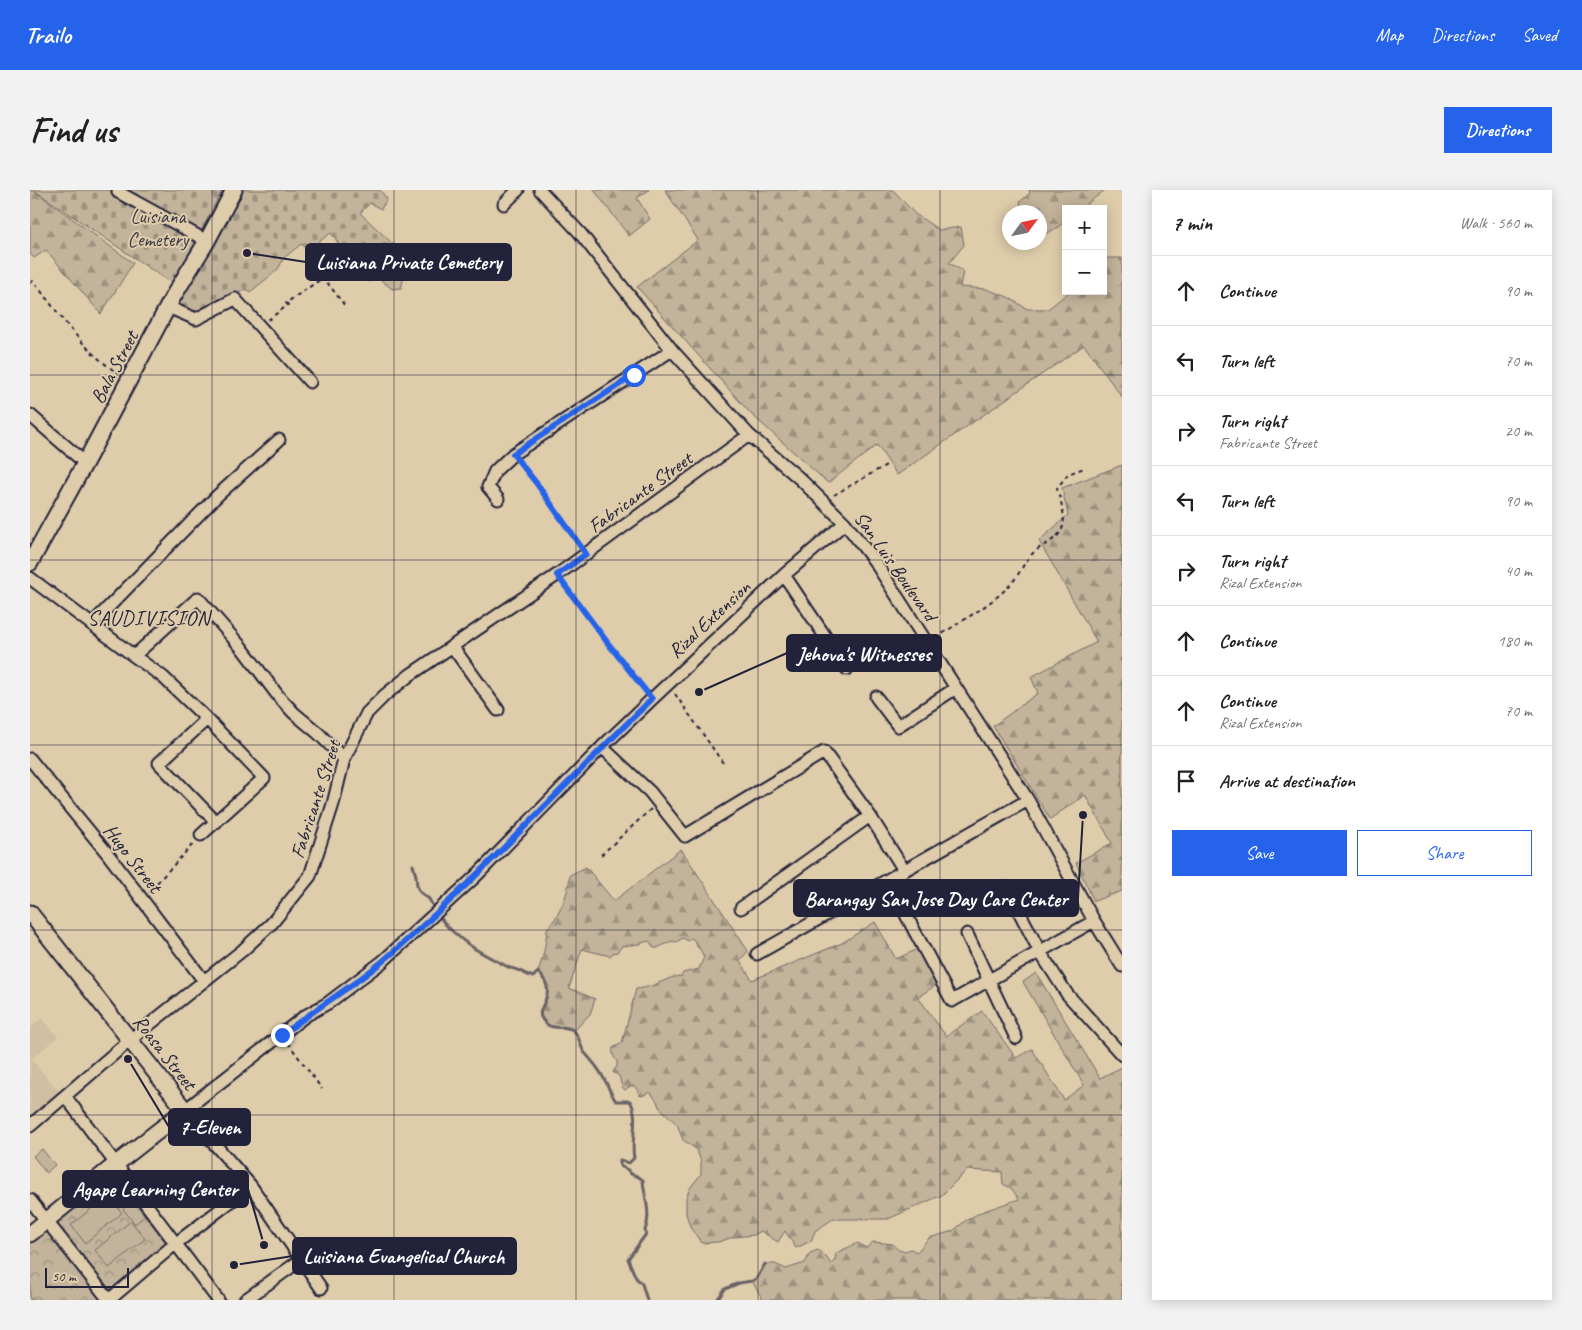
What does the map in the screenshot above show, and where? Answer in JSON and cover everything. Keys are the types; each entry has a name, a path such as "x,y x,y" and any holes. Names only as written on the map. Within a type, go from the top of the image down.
{"main road":[{"name":"Bala Street","path":"30,563 168,306 207,241 234,190"},
{"name":"Roasa Street","path":"30,913 185,1110"},
{"path":"30,1234 185,1110"}],"street":[{"path":"504,204 518,190"},
{"name":"San Luis Boulevard","path":"540,190 580,233 672,350 748,435 823,501 845,523 875,562 1028,800 1094,920 1122,966"},
{"path":"118,192 207,241"},
{"path":"168,306 196,319 235,299 310,382"},
{"path":"498,499 488,487 495,471 513,454 672,350"},
{"path":"30,415 85,463"},
{"name":"Fabricante Street","path":"30,1126 130,1040 243,950 272,923 310,876 334,804 344,759 367,713 385,695 410,674 557,575 748,435"},
{"path":"92,624 218,495 279,440"},
{"name":"Rizal Extension","path":"282,1035 305,1016 328,1003 382,962 475,877 602,747 667,684 784,575 845,523"},
{"path":"784,575 847,668"},
{"path":"30,578 163,677 264,778 201,835"},
{"path":"134,656 198,598 242,648 279,697 344,759"},
{"path":"452,646 498,710"},
{"path":"876,697 898,726 956,688"},
{"path":"207,719 159,763 216,822"},
{"path":"602,747 650,792 685,836 824,752 870,816 904,870"},
{"name":"Hugo Street","path":"30,759 106,853 204,981"},
{"path":"757,954 1028,800"},
{"path":"740,908 870,816"},
{"path":"1007,888 1040,952 1067,994 1122,1055"},
{"path":"906,915 952,1001 1094,920"},
{"path":"967,934 1016,1038"},
{"path":"185,1110 282,1035"},
{"path":"65,1096 218,1300"},
{"name":"Roasa Street","path":"185,1110 251,1186 321,1288"},
{"path":"30,1200 109,1300 175,1244 251,1186"},
{"path":"245,1300 302,1259"}],"path":[{"path":"308,257 345,306"},
{"path":"260,326 288,305 286,303 324,277"},
{"path":"30,283 33,280 70,328 106,365 129,380"},
{"path":"513,454 537,484 586,554"},
{"path":"823,501 886,465"},
{"path":"927,644 1009,587 1033,553 1060,534 1063,527 1063,512 1057,488 1068,474 1084,468"},
{"path":"557,575 652,699"},
{"path":"794,655 823,635"},
{"path":"667,684 723,763"},
{"path":"601,855 658,802"},
{"path":"141,898 158,887 156,884 201,835"},
{"path":"282,1035 322,1089"}],"shaded area":[{"path":"42,1018 58,1037 31,1059 62,1095 30,1123 30,1028"}],"green space":[{"path":"30,190 33,190 133,263 101,314 46,250 34,258 30,254"},
{"name":"Luisiana Cemetery","path":"34,190 222,190 174,285"},
{"path":"238,190 380,190 387,199 381,209 370,203 360,213 409,259 401,288 392,289 376,276 369,282 362,271 339,246 331,233 307,250 301,244 284,258 278,269 250,292 246,289 197,315 176,305"},
{"path":"594,190 649,190 637,198 650,219 629,236"},
{"path":"665,190 893,190 915,214 939,230 961,227 964,245 949,263 963,271 960,287 986,289 1008,297 1027,309 1048,309 1065,295 1107,295 1107,258 1122,258 1122,397 1084,345 897,475 877,445 828,483 751,414 637,287 698,240"},
{"path":"1029,190 1105,190 1085,205 1062,205 1062,224 1047,233 1047,205 1021,205 1020,202 1030,193"},
{"path":"1122,465 1122,891 1094,901 1076,863 1112,843 1085,795 1050,819 993,726 1038,693 1031,677 1097,642 1039,541 1068,515 1062,488"},
{"path":"681,849 748,951 740,961 752,980 842,943 875,922 896,959 918,949 939,983 918,997 946,1036 982,1011 1016,1058 1032,1049 1064,1100 1084,1085 1023,982 1036,973 1100,1078 1122,1067 1122,1300 763,1300 752,1281 757,1278 765,1264 775,1264 786,1269 805,1263 810,1253 818,1250 831,1264 835,1260 836,1253 858,1243 866,1248 873,1242 893,1244 901,1251 911,1249 917,1252 929,1238 953,1231 965,1221 981,1212 1019,1199 1011,1188 1003,1184 1002,1172 967,1170 942,1195 888,1219 833,1219 815,1231 811,1241 796,1248 785,1231 778,1242 761,1231 754,1235 702,1243 691,1229 686,1214 686,1198 690,1188 701,1174 701,1161 696,1149 683,1140 677,1124 659,1107 650,1092 642,1096 639,1095 638,1090 634,1086 630,1086 625,1090 622,1087 619,1076 613,1072 617,1066 617,1061 613,1055 613,1048 622,1043 636,989 652,986 671,978 681,977 683,973 699,969 704,957 695,941 691,938 688,941 683,938 654,948 648,941 622,946 610,956 582,949 569,988 595,999 590,1014 574,1031 550,1026 543,1020 540,1014 548,994 545,982 538,972 544,951 547,929 563,904 570,875 586,867 614,901"},
{"path":"42,1149 55,1165 46,1173 33,1156"},
{"path":"113,1173 167,1244 102,1300 30,1300 30,1240"},
{"path":"108,1195 122,1213 85,1243 71,1225"},
{"path":"133,1201 145,1216 135,1224 123,1209"},
{"path":"131,1221 145,1239 109,1268 95,1250"}],"waterway":[{"path":"413,865 417,886 420,892 429,899 435,910"},
{"path":"439,915 451,930 479,951 510,968 533,977 538,972 547,987 546,999 540,1013 541,1017 549,1026 574,1031 584,1052 599,1070 616,1101 630,1101 635,1121 634,1158 629,1163 620,1160 620,1166 643,1180 648,1212 646,1234 628,1259 636,1278 642,1284 647,1300"},
{"path":"717,1300 725,1289 757,1278 765,1264"}],"place":[{"name":"Luisiana Private Cemetery","path":"247,253"},
{"name":"Jehova's Witnesses","path":"699,692"},
{"name":"Barangay San Jose Day Care Center","path":"1083,815"},
{"name":"7-Eleven","path":"128,1059"},
{"name":"Agape Learning Center","path":"264,1245"},
{"name":"Luisiana Evangelical Church","path":"234,1265"}],"district":[{"name":"SAUDIVISION","path":"149,618"}],"route":[{"path":"282,1035 305,1016 328,1003 382,962 475,877 602,747 652,699 557,575 586,554 537,484 513,454 634,375"}]}
